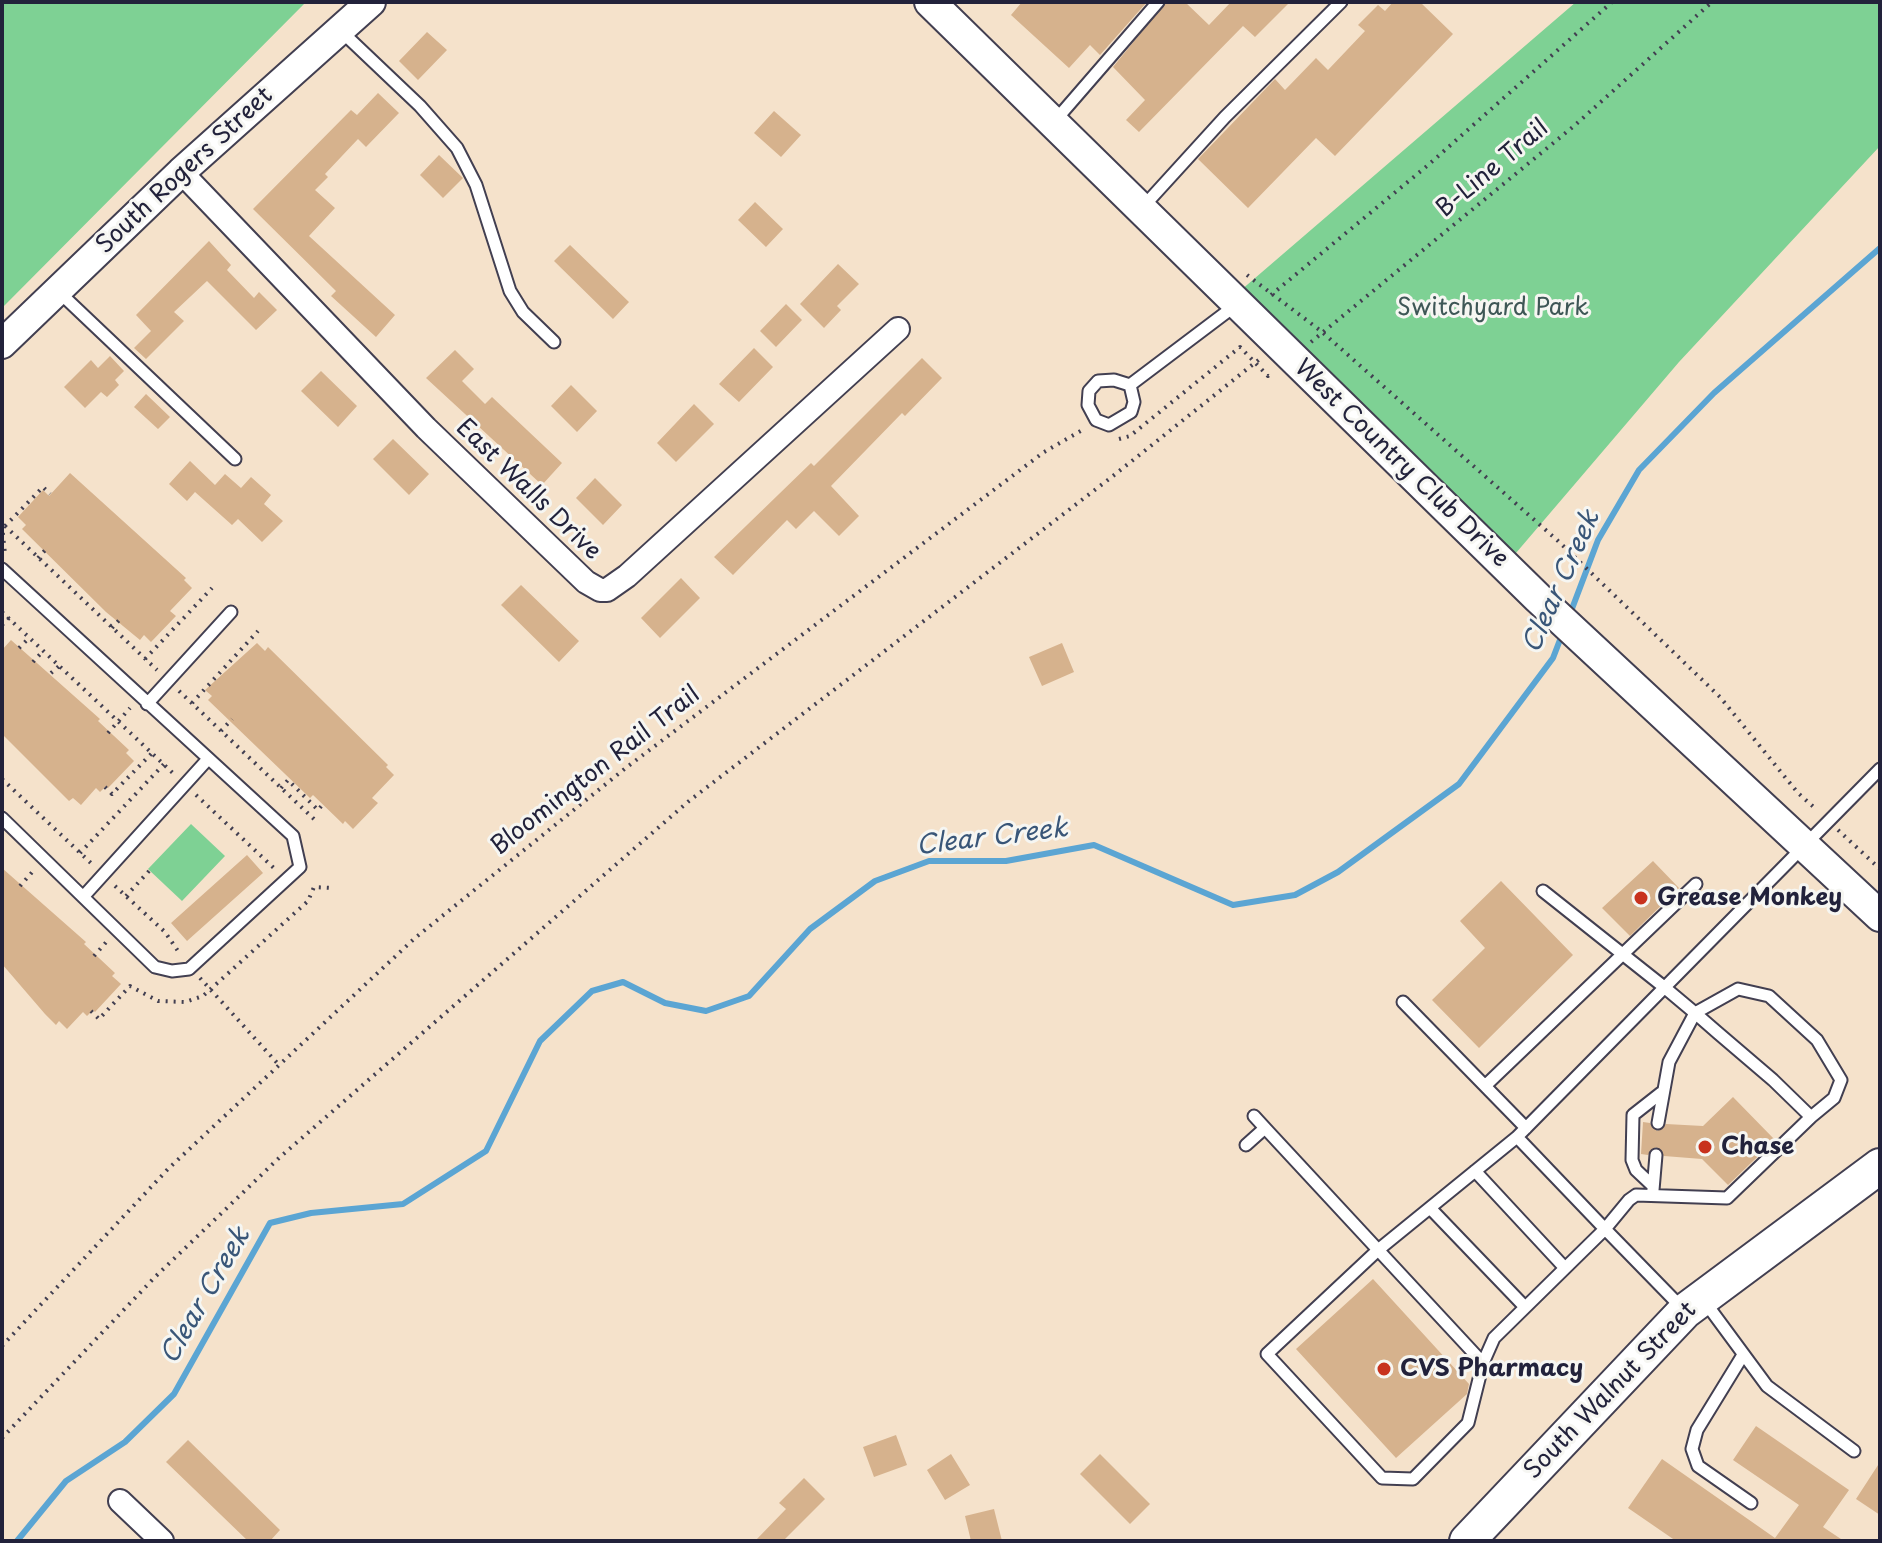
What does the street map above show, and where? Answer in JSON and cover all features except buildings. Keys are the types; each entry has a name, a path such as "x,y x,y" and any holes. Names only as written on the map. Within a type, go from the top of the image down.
{"main road":[{"name":"West Country Club Drive","path":"930,2 1538,598 1880,916"},
{"name":"South Walnut Street","path":"1467,1541 1694,1304 1880,1166"}],"street":[{"name":"South Rogers Street","path":"2,344 181,172 371,2"},
{"name":"East Walls Drive","path":"181,172 426,428 586,582 600,590 607,590 627,576 898,329"},
{"path":"120,1501 162,1541"}],"lane":[{"path":"1053,123 1158,2"},
{"path":"1140,210 1225,117 1341,2"},
{"path":"340,29 420,106 457,148 476,185 510,291 523,312 554,342"},
{"path":"57,290 235,459"},
{"path":"1130,385 1236,305"},
{"path":"1114,380 1130,385 1134,402 1131,412 1109,425 1096,420 1088,405 1089,391 1098,381 1114,380"},
{"path":"2,569 293,836 300,867 189,969 155,967 2,818"},
{"path":"147,704 231,612"},
{"path":"83,897 208,759"},
{"path":"1658,1123 1669,1062 1695,1013 1738,989 1769,996 1817,1040 1841,1080 1834,1098 1727,1198 1653,1190 1629,1200 1605,1229 1494,1338 1483,1363 1468,1423 1413,1479 1382,1478 1267,1354 1378,1250 1517,1137 1880,769"},
{"path":"1485,1086 1696,884"},
{"path":"1543,891 1695,1013 1811,1117"},
{"path":"1403,1002 1526,1128"},
{"path":"1653,1190 1636,1170 1632,1160 1633,1115 1661,1093"},
{"path":"1254,1116 1483,1363"},
{"path":"1246,1145 1265,1128"},
{"path":"1517,1137 1605,1229 1694,1304 1743,1355 1767,1386 1854,1451"},
{"path":"1653,1190 1656,1155"},
{"path":"1475,1171 1564,1267"},
{"path":"1430,1208 1524,1306"},
{"path":"1743,1355 1697,1430 1692,1449 1698,1466 1751,1503"}],"path":[{"path":"1271,295 1427,166 1612,2"},
{"name":"B-Line Trail","path":"2,1438 155,1277 280,1157 689,801 1256,364 1321,331 1574,126 1712,2"},
{"path":"1237,266 1321,331 1557,540 1720,697 1798,793 1880,869"},
{"path":"1114,441 1130,436 1240,347 1268,376"},
{"name":"Bloomington Rail Trail","path":"2,1346 168,1169 415,938 627,767 1044,452 1082,431 1091,436"},
{"path":"5,554 3,526 43,487 50,494"},
{"path":"3,526 159,673"},
{"path":"38,558 47,548"},
{"path":"145,659 212,588"},
{"path":"2,612 177,777"},
{"path":"2,625 9,618"},
{"path":"112,628 121,618"},
{"path":"192,703 258,631"},
{"path":"19,648 29,638"},
{"path":"33,662 43,651"},
{"path":"51,673 59,666"},
{"path":"177,690 315,820"},
{"path":"108,733 131,707"},
{"path":"221,731 232,719"},
{"path":"105,787 112,794 152,753"},
{"path":"80,853 164,764"},
{"path":"2,779 94,866"},
{"path":"281,788 288,780 318,810 323,804"},
{"path":"196,795 277,871"},
{"path":"20,886 34,870"},
{"path":"126,896 150,870"},
{"path":"113,884 165,932 181,955"},
{"path":"94,956 108,941"},
{"path":"199,976 279,1065"}],"green space":[{"path":"2,2 306,2 2,308"},
{"name":"Switchyard Park","path":"1576,2 1880,2 1880,146 1679,362 1510,560 1226,303"},
{"path":"191,824 225,856 182,901 148,869"}],"waterway":[{"name":"Clear Creek","path":"1570,614 1598,540 1639,470 1714,393 1880,248"},
{"name":"Clear Creek","path":"17,1541 66,1481 125,1442 174,1394 270,1223 311,1213 403,1204 486,1151 540,1041 592,991 623,982 665,1003 706,1011 749,996 810,929 875,881 929,861 1006,861 1094,845 1233,905 1295,895 1338,872 1459,784 1553,658 1563,632"}],"place":[{"name":"Grease Monkey","path":"1641,898"},
{"name":"Chase","path":"1705,1147"},
{"name":"CVS Pharmacy","path":"1384,1369"}]}
